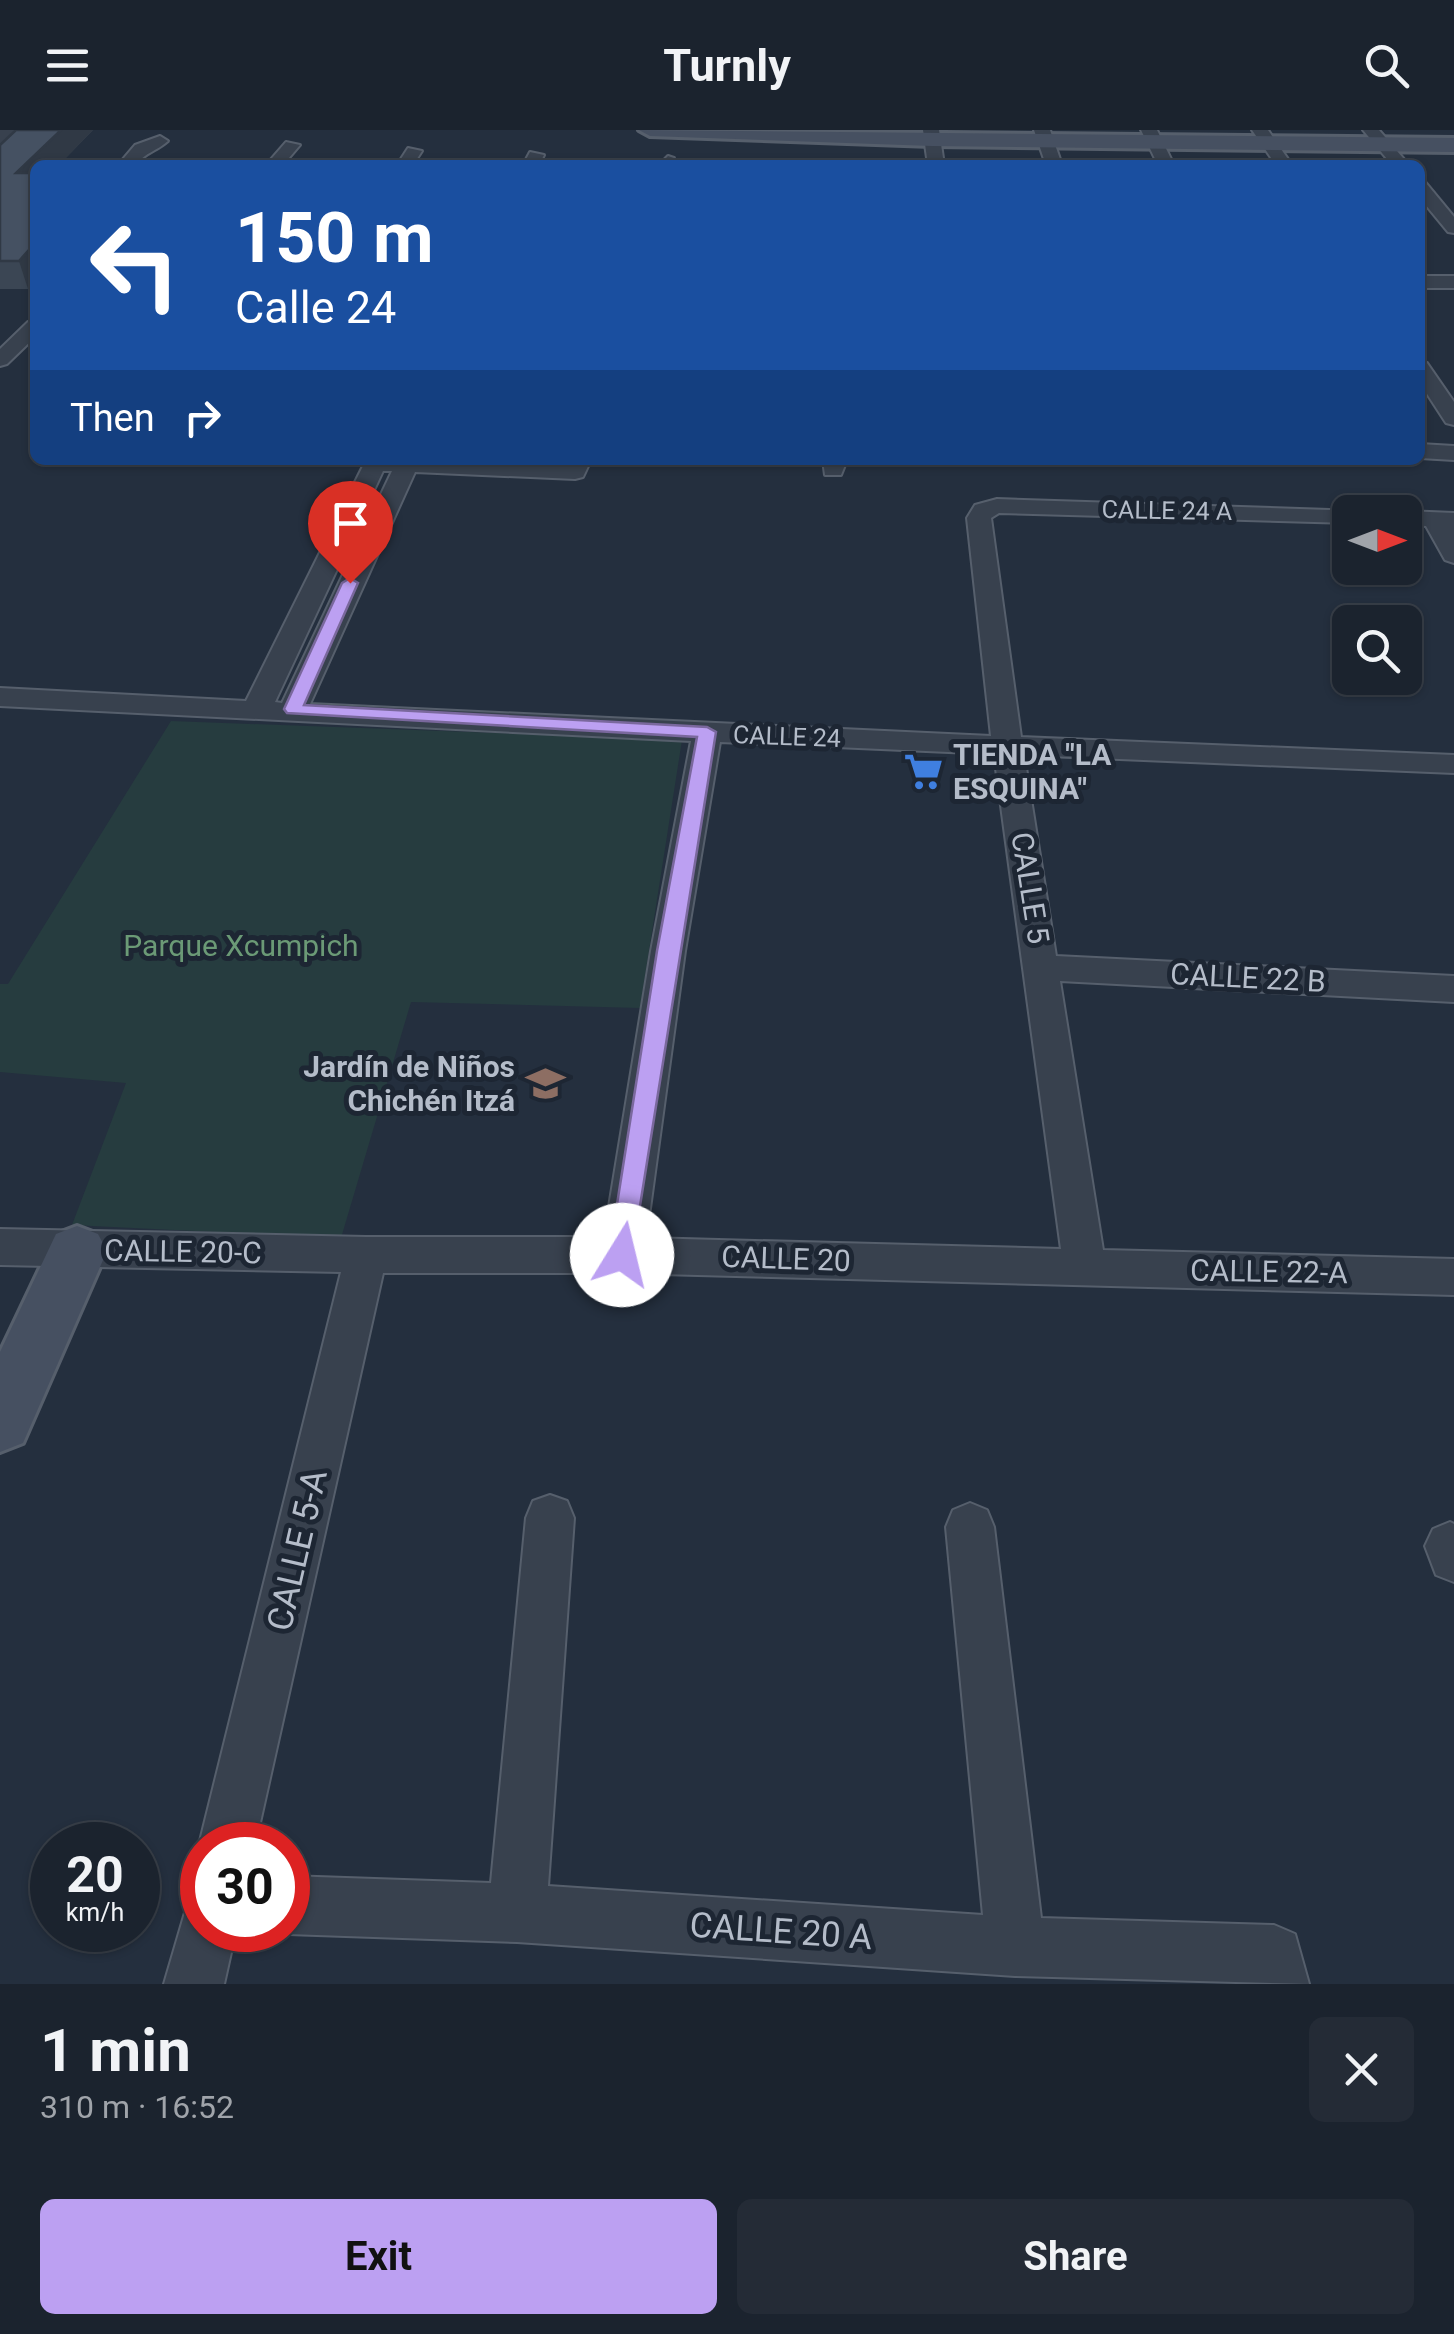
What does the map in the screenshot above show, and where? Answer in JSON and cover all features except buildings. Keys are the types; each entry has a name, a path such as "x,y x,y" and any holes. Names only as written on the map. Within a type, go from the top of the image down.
{"street":[{"path":"650,130 1377,137 1454,145"},
{"path":"931,135 935,160"},
{"path":"1044,136 1052,160"},
{"path":"1152,136 1164,160"},
{"path":"1265,137 1281,160"},
{"path":"1377,137 1397,160"},
{"path":"130,160 141,148 160,140"},
{"path":"278,160 292,144"},
{"path":"1425,194 1454,228"},
{"path":"1425,282 1454,282"},
{"path":"0,360 30,331"},
{"path":"1425,374 1454,418"},
{"path":"1425,452 1454,452"},
{"path":"257,709 373,465"},
{"path":"293,709 406,465"},
{"path":"444,465 575,472 577,465"},
{"name":"CALLE 24 A","path":"984,510 997,506 1332,515"},
{"name":"CALLE 5","path":"984,510 979,518 1008,745 1085,1268"},
{"path":"1444,519 1454,556"},
{"name":"CALLE 24","path":"0,697 1454,764"},
{"path":"622,1255 668,951 707,732"},
{"name":"CALLE 22 B","path":"1042,968 1454,989"},
{"name":"CALLE 20-C","path":"0,1247 366,1255"},
{"path":"0,1422 77,1250"},
{"name":"CALLE 20","path":"366,1255 622,1255 1085,1268"},
{"name":"CALLE 5-A","path":"231,1822 366,1255"},
{"name":"CALLE 22-A","path":"1085,1268 1454,1276"},
{"path":"518,1914 550,1518"},
{"path":"970,1527 1015,1947"},
{"name":"CALLE 20 A","path":"310,1905 518,1914 1015,1947 1276,1970"},
{"path":"194,1984 202,1952"}],"lane":[{"path":"0,135 16,132"},
{"path":"0,146 16,132"}],"green space":[{"name":"Parque Xcumpich","path":"171,721 682,740 640,1008 411,1002 341,1238 72,1225 126,1083 0,1072 0,984 8,984"}],"place":[{"name":"TIENDA \"LA ESQUINA\"","path":"923,772"},
{"name":"Jardín de Niños Chichén Itzá","path":"545,1084"}],"route":[{"path":"350,583 293,709 707,732 668,951 622,1255"}]}
